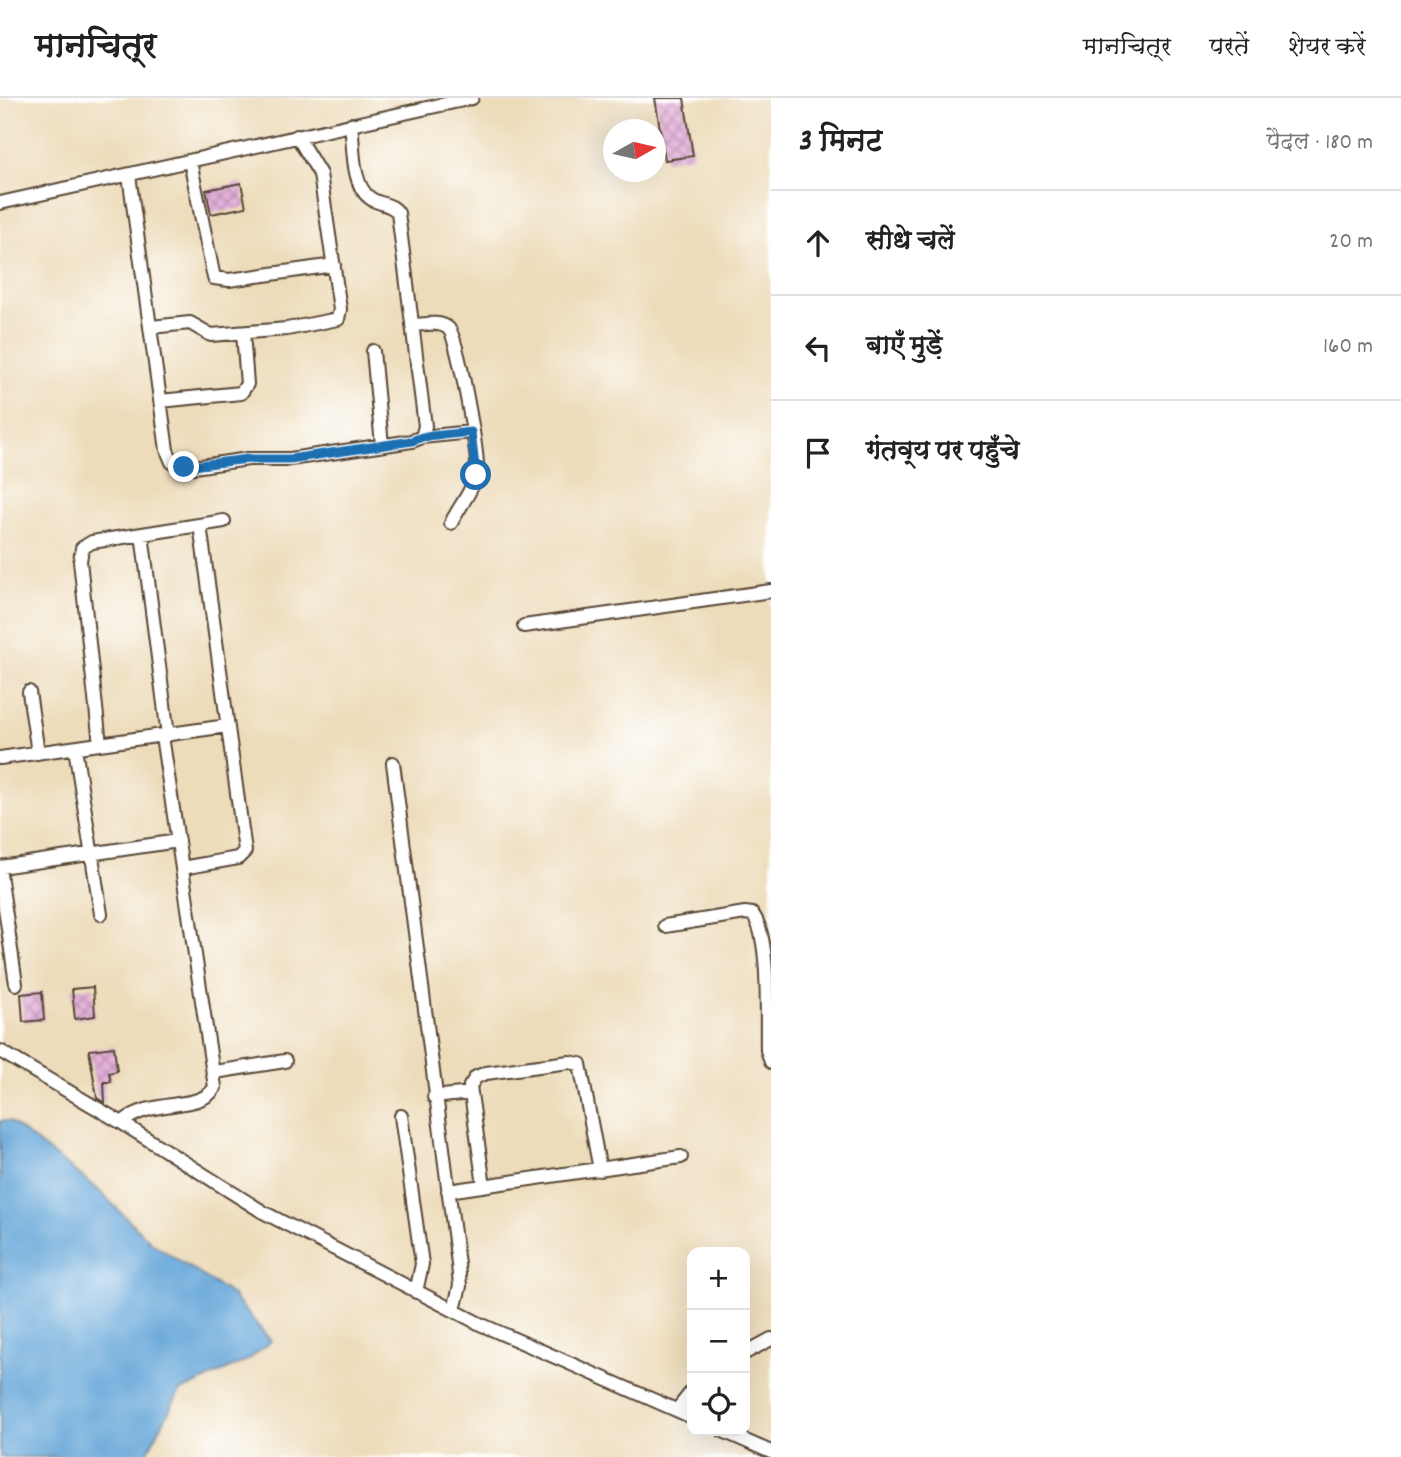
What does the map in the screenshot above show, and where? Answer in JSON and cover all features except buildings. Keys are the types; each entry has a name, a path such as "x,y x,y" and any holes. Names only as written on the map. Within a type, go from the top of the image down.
{"street":[{"path":"0,203 472,98"},
{"path":"351,124 361,188 371,199 395,208 398,213 425,426 422,437"},
{"path":"151,327 190,323 205,335 287,329 338,319 340,309 320,174 298,136"},
{"path":"190,162 214,278 229,280 334,265"},
{"path":"129,175 170,459 184,467 248,459 290,459 422,437 471,432"},
{"path":"412,325 439,324 452,333 471,432 476,475 451,523"},
{"path":"160,401 241,393 247,384 243,333"},
{"path":"373,351 382,445"},
{"path":"100,744 80,552 85,544 92,542 224,521"},
{"path":"182,868 238,858 245,850 200,525"},
{"path":"122,1123 143,1109 189,1103 208,1096 215,1087 215,1072 178,841 142,534"},
{"path":"524,626 771,591"},
{"path":"29,692 38,753"},
{"path":"0,758 227,726"},
{"path":"75,748 101,914"},
{"path":"393,763 434,1097 460,1277 459,1296 454,1310"},
{"path":"0,867 178,841"},
{"path":"0,874 16,984"},
{"path":"665,926 745,913 758,919 764,956 767,1050 771,1062"},
{"path":"0,1051 122,1123 262,1212 416,1292 687,1415"},
{"path":"215,1072 285,1061"},
{"path":"484,1186 470,1093 472,1081 486,1073 569,1062 580,1064 600,1170"},
{"path":"434,1097 470,1093"},
{"path":"401,1116 422,1264 416,1292"},
{"path":"448,1191 681,1157"},
{"path":"750,1350 771,1339"},
{"path":"677,1410 687,1397"},
{"path":"734,1436 771,1452"}],"water":[{"path":"0,1121 9,1121 94,1186 152,1243 232,1295 271,1341 248,1360 179,1392 145,1457 0,1457"}],"route":[{"path":"184,467 248,459 290,459 412,441 422,437 471,432 477,460 476,475"}]}
